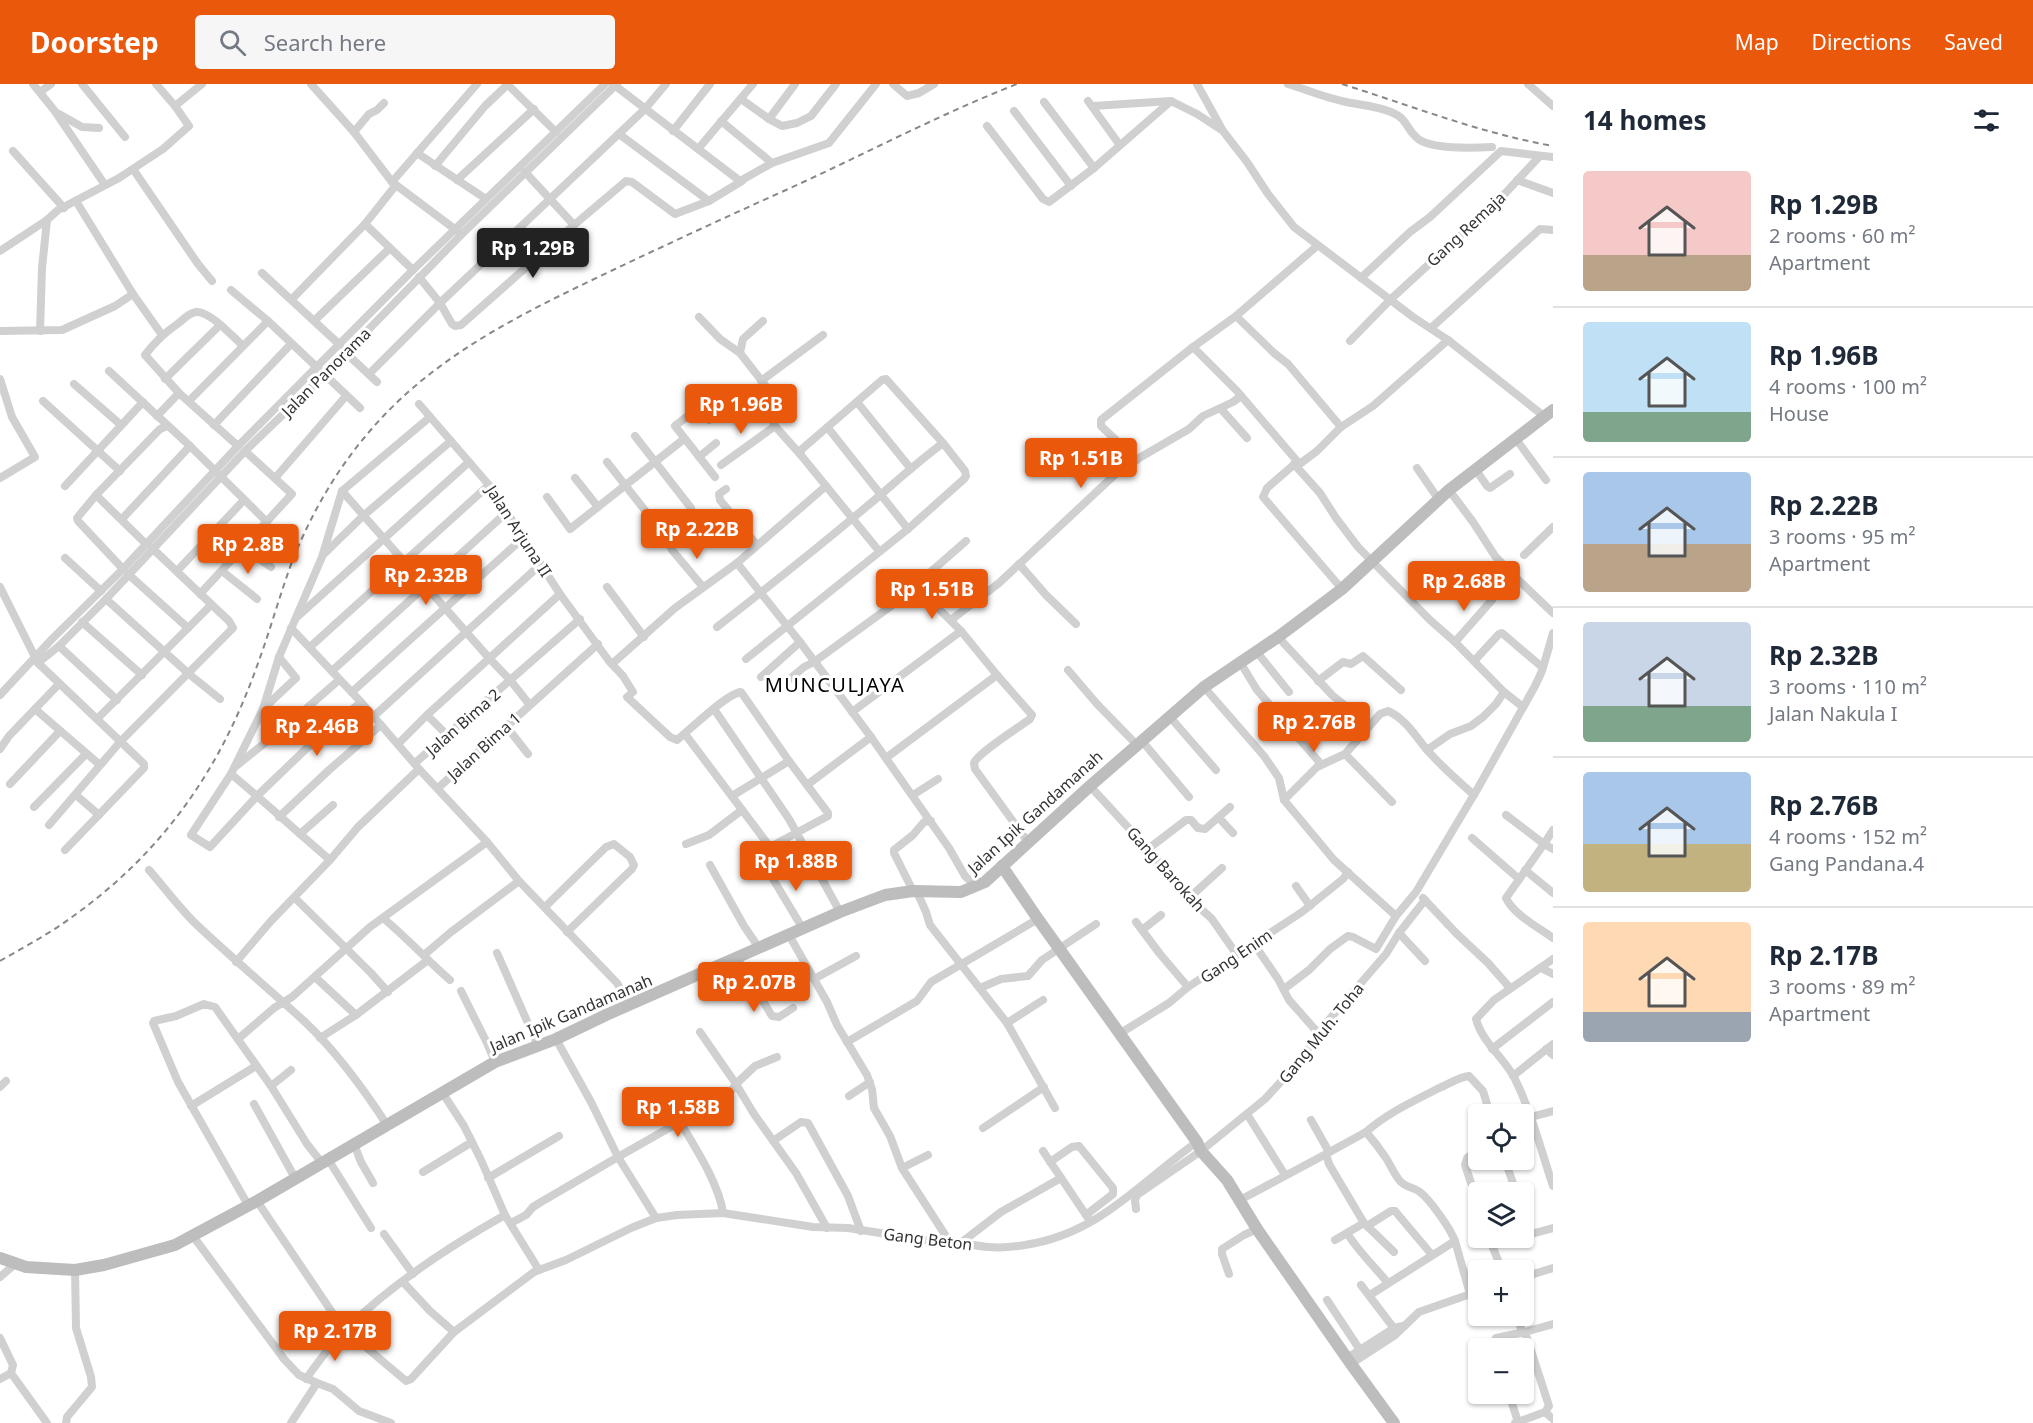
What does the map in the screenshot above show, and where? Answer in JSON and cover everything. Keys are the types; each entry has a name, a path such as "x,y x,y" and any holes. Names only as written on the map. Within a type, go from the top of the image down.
{"street":[{"path":"33,84 54,110 105,185"},
{"path":"40,92 51,84"},
{"path":"81,84 125,137"},
{"path":"0,251 64,208 164,149 189,126 176,106 156,84"},
{"path":"176,106 202,84"},
{"path":"311,84 354,132 394,184 458,232 486,199 605,84"},
{"path":"292,299 365,224 417,153 477,84"},
{"path":"435,166 485,106 507,84 556,132"},
{"path":"370,374 440,303 645,109 666,84"},
{"path":"673,131 710,84"},
{"path":"698,149 753,84"},
{"path":"769,119 795,84"},
{"path":"741,99 782,126 797,123 809,117 836,84"},
{"path":"365,224 416,273 440,303 452,324 461,325 574,225 628,181 675,214 709,201 772,164 822,147 833,140 876,84"},
{"path":"893,84 907,96 919,93 934,84"},
{"path":"1197,84 1223,131 1248,162 1293,227 1361,279 1549,414"},
{"path":"1288,84 1345,102 1390,111 1402,117 1416,138 1423,142 1459,148 1492,147"},
{"path":"1528,84 1553,106"},
{"path":"615,85 742,181"},
{"name":"Jalan Panorama","path":"242,448 324,375 416,273 615,85"},
{"path":"1119,144 1091,103 1171,101 1223,131"},
{"path":"987,126 1046,201 1050,201 1094,168 1171,101"},
{"path":"1044,102 1094,168"},
{"path":"354,132 369,114 384,103"},
{"path":"457,180 534,109"},
{"path":"54,110 82,127 99,128"},
{"path":"1014,111 1071,186"},
{"path":"721,121 772,164"},
{"path":"619,134 709,201"},
{"path":"13,151 64,208"},
{"path":"1361,279 1501,151 1553,157"},
{"path":"417,153 486,199"},
{"name":"Gang Remaja","path":"1350,341 1391,299 1499,200 1539,157"},
{"path":"133,169 212,281"},
{"path":"525,172 574,225"},
{"path":"1517,180 1553,193"},
{"path":"76,201 133,294 162,335"},
{"path":"40,331 42,268 47,220"},
{"path":"1431,328 1540,229 1553,230"},
{"path":"1137,460 1101,426 1101,420 1236,316 1317,246"},
{"path":"314,321 390,248"},
{"path":"262,273 339,345"},
{"path":"0,695 126,572 339,345 416,273"},
{"path":"231,290 268,321 360,408"},
{"path":"0,331 62,330 116,306 133,294"},
{"path":"200,594 292,494 276,477 179,393 145,355 162,335 196,312 205,314 242,345"},
{"path":"1236,316 1288,364 1341,427"},
{"path":"699,317 720,339 740,353 775,398 777,403 772,417 775,426 879,551"},
{"path":"189,401 268,321"},
{"path":"740,353 743,339 763,321"},
{"path":"165,379 220,325"},
{"path":"761,381 823,335"},
{"path":"1342,589 1263,497 1267,488 1296,463 1304,463 1341,427 1373,406 1448,340"},
{"path":"214,424 291,344"},
{"path":"1193,347 1241,396 1320,493 1358,547 1430,620 1475,660 1504,692 1523,707"},
{"path":"346,353 377,382"},
{"path":"109,371 267,522"},
{"path":"0,379 12,417 35,457 2,474"},
{"path":"746,659 908,529 966,478 964,471 943,443 885,379 802,449 800,454"},
{"path":"74,384 121,425"},
{"path":"157,416 179,393"},
{"path":"276,477 346,396"},
{"path":"690,396 709,420"},
{"path":"951,620 999,583 1122,468 1189,429 1203,416 1221,409 1241,396"},
{"path":"43,401 120,471"},
{"path":"65,486 143,402"},
{"path":"857,402 911,469"},
{"name":"Jalan Arjuna II","path":"419,404 489,485 560,594 623,676 633,692 627,697 675,740 685,734"},
{"path":"699,407 675,426 715,477"},
{"path":"1221,409 1247,438"},
{"name":"Jalan Ipik Gandamanah","path":"0,1258 26,1267 75,1270 104,1265 161,1249 192,1236 253,1203 495,1062 556,1039 840,912 885,895 915,891 961,892 976,887 989,879 1090,786 1204,687 1278,637 1342,589 1449,490 1549,414"},
{"path":"361,702 307,748 258,795 210,847 191,835 232,771 263,709 279,657 322,556 342,491 430,417"},
{"path":"167,426 160,429 96,495 78,517 78,521 126,572 188,628"},
{"path":"721,465 775,426"},
{"path":"828,428 908,529"},
{"path":"635,436 691,508"},
{"path":"547,497 570,529 684,439"},
{"path":"1516,439 1546,480"},
{"path":"322,556 363,516 451,441"},
{"path":"699,457 716,443"},
{"path":"717,627 943,443"},
{"path":"122,519 190,446"},
{"path":"292,624 469,462"},
{"path":"607,462 703,588"},
{"path":"1417,468 1439,500"},
{"path":"1476,470 1490,488 1510,474"},
{"path":"575,478 598,507"},
{"path":"310,647 489,485"},
{"path":"612,664 675,608 737,563 826,486"},
{"path":"726,489 719,494 720,500 757,545"},
{"path":"1449,490 1495,556 1553,613"},
{"path":"342,491 529,704"},
{"path":"49,825 120,742 233,628 229,621 96,495"},
{"path":"177,571 244,500"},
{"path":"332,671 507,512"},
{"path":"1524,555 1553,527"},
{"path":"352,692 523,538"},
{"path":"786,682 916,589 918,583 966,541"},
{"path":"244,548 271,567"},
{"path":"65,558 165,653 220,699"},
{"path":"737,563 871,737 950,848 965,876 976,887"},
{"path":"374,716 541,564"},
{"path":"1019,564 1076,624"},
{"path":"222,571 257,599"},
{"path":"0,587 37,660 144,766 65,850"},
{"path":"607,587 644,637"},
{"path":"916,589 921,591 951,620 1032,716 1005,738 977,756 974,763 975,769 1028,842"},
{"path":"398,744 560,594"},
{"path":"37,660 59,646 103,595"},
{"path":"1455,642 1492,600"},
{"path":"97,719 211,605"},
{"name":"Jalan Bima 2","path":"236,962 271,921 417,766 580,619"},
{"path":"82,622 142,675"},
{"path":"292,624 339,680 374,716 519,881 617,983 630,1005"},
{"path":"852,712 961,631"},
{"path":"1475,660 1498,634 1502,633 1542,667"},
{"path":"1284,989 1348,936 1376,949 1396,916 1421,897 1474,795 1535,686 1553,633"},
{"path":"1278,637 1318,681 1358,716 1367,729"},
{"path":"761,677 800,642"},
{"name":"Jalan Bima 1","path":"438,788 598,644"},
{"path":"59,646 117,700"},
{"path":"1256,651 1289,692"},
{"path":"1318,681 1343,662 1351,664 1363,656 1401,690"},
{"path":"263,709 296,678 279,657"},
{"path":"1240,662 1257,690 1321,764"},
{"path":"1068,670 1097,704 1139,743 1190,797"},
{"path":"886,759 997,675"},
{"path":"232,771 339,680"},
{"path":"0,749 9,736 59,684"},
{"path":"1204,687 1276,772 1282,784 1284,800 1334,860 1396,916"},
{"path":"741,692 828,816 770,847 685,734 714,709 736,693 741,692"},
{"path":"1427,750 1450,734 1471,726 1483,717 1504,692"},
{"path":"35,709 100,765"},
{"path":"714,709 796,832 840,912"},
{"path":"1284,800 1321,764 1345,754 1380,714 1388,711 1411,728 1427,750 1474,795"},
{"path":"427,715 448,736"},
{"path":"1170,717 1216,770"},
{"path":"279,817 381,725"},
{"path":"506,726 528,754"},
{"path":"10,784 60,730"},
{"path":"807,785 871,737"},
{"path":"34,807 86,754"},
{"path":"1345,754 1392,802"},
{"path":"732,796 789,761"},
{"path":"232,771 279,817 330,860"},
{"path":"913,795 938,779"},
{"name":"Gang Barokah","path":"1090,786 1189,898 1212,919 1237,955"},
{"path":"76,795 99,815"},
{"path":"300,834 333,805"},
{"path":"1148,849 1186,820 1191,820 1201,829 1220,818 1230,807"},
{"path":"686,844 709,835 742,810"},
{"path":"1506,815 1553,849"},
{"path":"1220,818 1233,833"},
{"path":"931,821 924,822 913,835 894,850 894,853 930,925 1007,1023 1055,1108"},
{"path":"1553,830 1507,896 1507,901 1516,911 1553,938"},
{"path":"1472,838 1519,879"},
{"path":"238,1039 315,977 345,948 486,842"},
{"path":"544,907 606,847 614,844 630,857 634,865 632,869 567,932"},
{"path":"710,866 759,948"},
{"path":"1002,866 1119,1034 1199,1146 1219,1170 1257,1229 1394,1423"},
{"path":"1189,898 1222,868"},
{"path":"767,869 802,929"},
{"path":"149,870 192,920 320,1038 366,1092 387,1125"},
{"path":"1525,870 1553,893"},
{"name":"Gang Enim","path":"1119,1034 1169,1003 1188,987 1310,906 1343,879 1348,872"},
{"path":"320,1038 388,992 451,932 519,881"},
{"path":"1296,886 1310,906"},
{"path":"1421,897 1510,988"},
{"name":"Gang Muh. Toha","path":"1199,1146 1247,1114 1287,1077 1315,1030 1386,954 1421,897"},
{"path":"295,898 388,992"},
{"path":"1142,930 1161,915"},
{"path":"383,918 450,980"},
{"path":"847,1042 908,1007 917,1000 931,982 1038,919"},
{"path":"1136,922 1188,987"},
{"path":"980,988 1001,979 1028,976 1038,964 1096,924"},
{"path":"1399,933 1425,962"},
{"path":"789,935 870,1082 874,1108 890,1136 902,1168 951,1244"},
{"path":"1254,944 1289,1000 1315,1030"},
{"path":"497,952 538,1046"},
{"path":"813,979 856,956"},
{"path":"737,958 772,1016 779,1017 794,1008"},
{"path":"1522,1104 1513,1076 1492,1049 1476,1019 1489,1004 1553,959"},
{"path":"1540,968 1553,974"},
{"path":"315,977 356,1015"},
{"path":"461,991 488,1042 495,1062"},
{"path":"1007,1023 1043,1000"},
{"path":"1492,1049 1553,1002"},
{"path":"345,1330 253,1203 191,1106 168,1060 153,1022 208,1004 215,1007 271,1086 307,1144 325,1161 371,1228"},
{"path":"700,1032 796,1173 827,1228"},
{"path":"556,1039 618,1157 656,1218"},
{"path":"1513,1076 1551,1049"},
{"path":"306,1379 345,1330 389,1290 456,1243 508,1219 526,1215 541,1202 731,1091 755,1066 777,1057"},
{"path":"191,1106 256,1066"},
{"path":"271,1086 291,1070"},
{"path":"1240,1200 1366,1132 1379,1121 1426,1094 1462,1077 1470,1076 1483,1091 1487,1104"},
{"path":"849,1096 870,1082"},
{"path":"984,1128 1044,1087"},
{"path":"442,1092 472,1142 508,1219 539,1270"},
{"path":"254,1104 295,1178"},
{"path":"1534,1116 1553,1111"},
{"path":"1247,1114 1285,1175"},
{"path":"1311,1120 1328,1153 1329,1164 1365,1225 1394,1252"},
{"path":"680,1122 715,1186 723,1213"},
{"path":"773,1141 801,1122 808,1123 848,1196 861,1232"},
{"path":"1366,1132 1402,1183 1424,1196 1450,1232 1468,1276"},
{"path":"488,1178 559,1136"},
{"path":"1534,1136 1553,1186"},
{"path":"423,1172 472,1142"},
{"path":"354,1144 374,1183"},
{"path":"1043,1151 1050,1162 1088,1219 1113,1194 1113,1188 1079,1146 1072,1147 1050,1162"},
{"path":"1136,1209 1134,1200 1137,1195 1199,1146"},
{"name":"Gang Beton","path":"345,1330 406,1381 454,1332 539,1270 566,1260 656,1218 723,1213 813,1227 848,1228 861,1232 951,1244 962,1242 987,1247 1023,1246 1078,1230 1088,1219 1129,1197 1153,1175 1199,1146"},
{"path":"902,1168 928,1155"},
{"path":"1468,1157 1465,1165 1471,1182"},
{"path":"962,1242 1008,1208 1061,1178"},
{"path":"1335,1240 1395,1211 1432,1255"},
{"path":"1534,1233 1553,1228"},
{"path":"1229,1274 1222,1250 1257,1229"},
{"path":"1347,1233 1356,1247 1388,1283"},
{"path":"384,1234 413,1274"},
{"path":"192,1236 231,1285 271,1343 292,1367 306,1379 333,1389 359,1411 391,1423"},
{"path":"1370,1295 1455,1241"},
{"path":"0,1278 15,1264"},
{"path":"1534,1274 1553,1268"},
{"path":"66,1423 67,1417 92,1387 92,1377 76,1328 75,1270"},
{"path":"403,1282 430,1311 454,1332"},
{"path":"1361,1285 1398,1329"},
{"path":"1351,1364 1419,1312 1468,1294"},
{"path":"1327,1300 1360,1350"},
{"path":"1496,1338 1553,1324"},
{"path":"1512,1404 1516,1422 1545,1412 1549,1403 1521,1326"},
{"path":"1351,1364 1360,1350 1398,1329"},
{"path":"0,1338 13,1365 11,1372 0,1379"},
{"path":"11,1372 47,1423"},
{"path":"291,1423 316,1383"},
{"path":"1545,1412 1553,1419"}],"railway":[{"path":"0,961 54,929 105,892 161,836 185,806 206,774 242,704 262,653 293,559 315,511 343,466 364,438 390,409 418,384 479,340 545,303 929,122 1017,84"},
{"path":"1342,84 1499,134 1553,146"}],"district":[{"name":"MUNCULJAYA","path":"835,684"}]}
